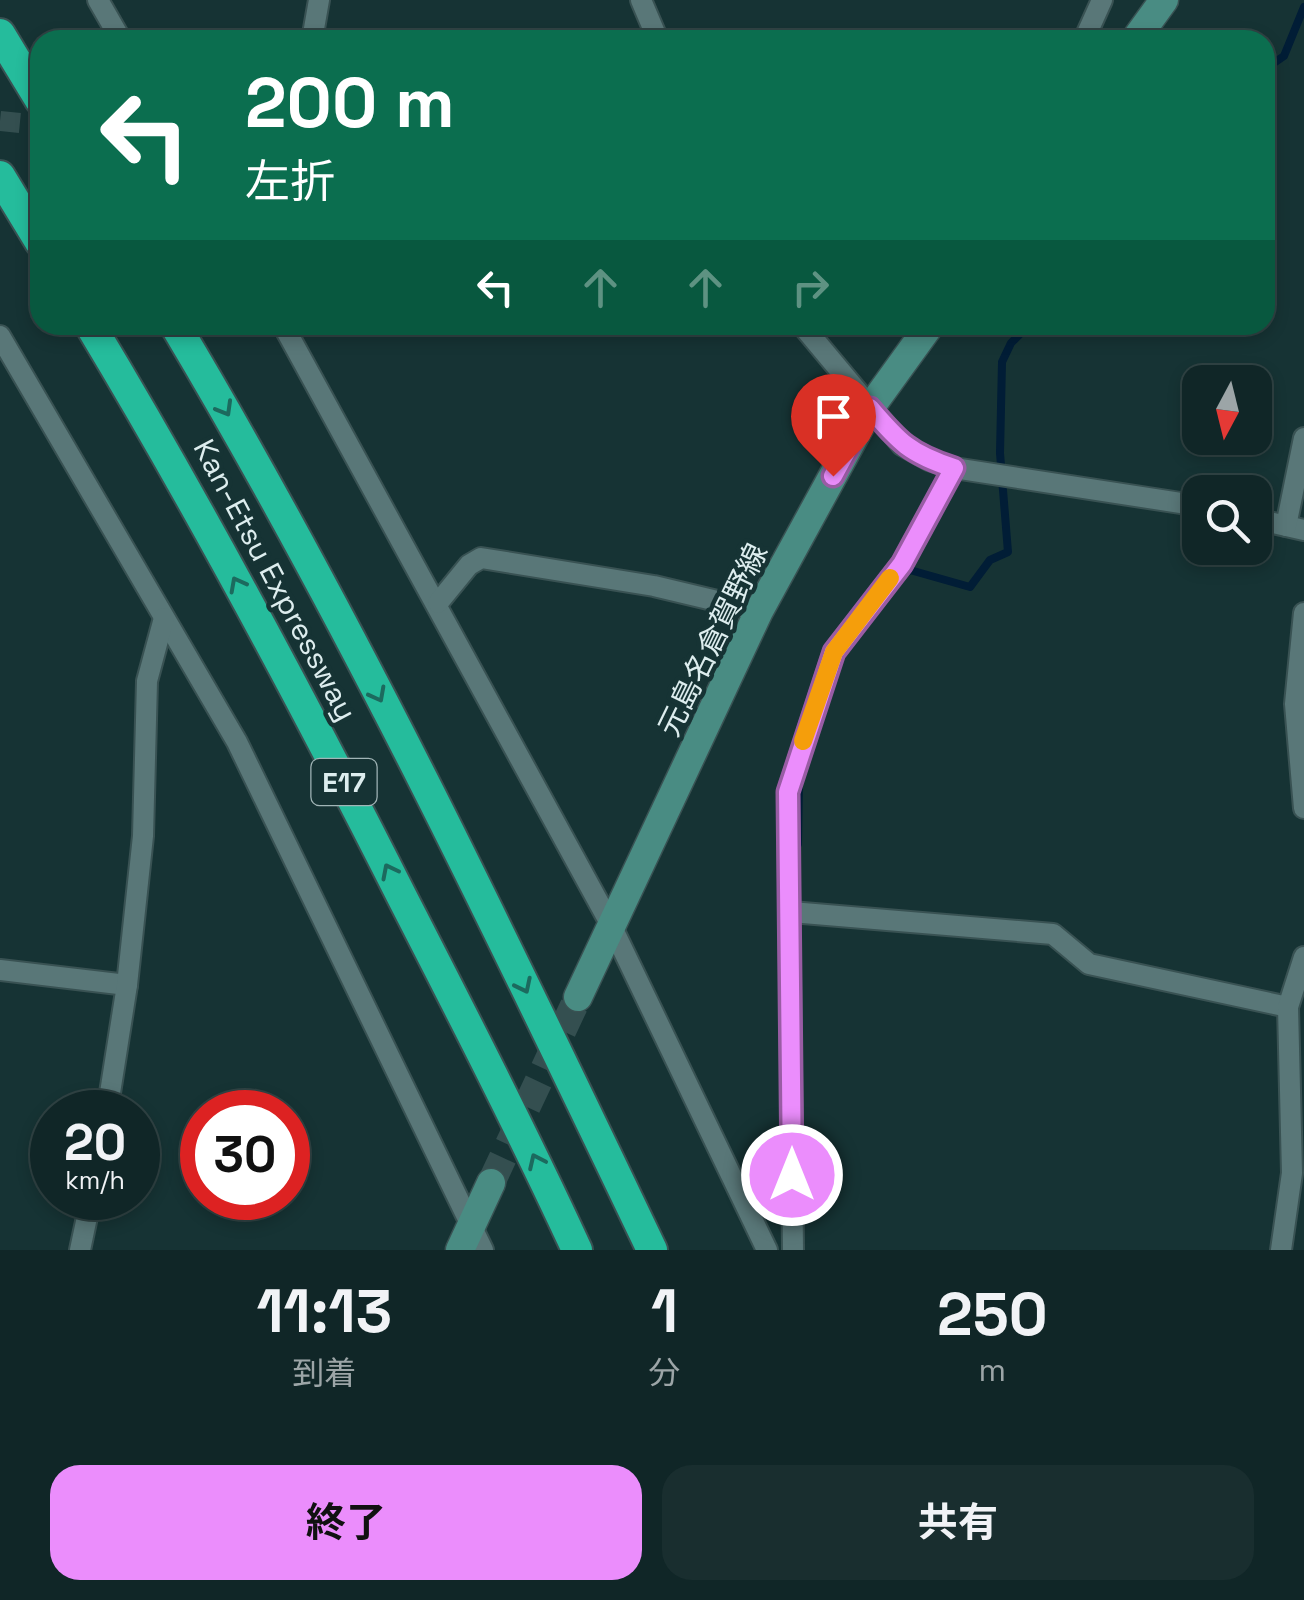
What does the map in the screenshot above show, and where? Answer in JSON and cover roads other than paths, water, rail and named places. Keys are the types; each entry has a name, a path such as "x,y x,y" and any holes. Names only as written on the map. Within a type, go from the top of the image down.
{"highway":[{"path":"0,34 30,84"},
{"path":"0,176 30,226"},
{"name":"Kan-Etsu Expressway","path":"96,335 159,440 340,775 530,1149 577,1250"},
{"name":"Kan-Etsu Expressway","path":"181,335 231,418 401,738 652,1250"}],"main road":[{"path":"1142,30 1164,0"},
{"name":"元島名倉賀野線","path":"578,997 759,612 870,408 923,335"},
{"path":"460,1250 491,1183"}],"street":[{"path":"98,0 115,30"},
{"path":"314,30 319,0"},
{"path":"641,0 654,30"},
{"path":"1088,30 1102,0"},
{"path":"290,335 611,925 767,1250"},
{"path":"810,335 902,445 929,460 954,468 1182,503"},
{"path":"0,336 237,742 483,1250"},
{"path":"1295,528 1304,438"},
{"path":"792,1250 788,792 834,652 902,564 954,468"},
{"path":"438,603 470,565 481,558 654,586 759,612"},
{"path":"1304,613 1296,704 1304,808"},
{"path":"110,1090 127,985 143,836 147,681 164,618"},
{"path":"791,912 1053,934 1090,964 1288,1007"},
{"path":"1281,1250 1292,1173 1288,1007 1304,957"},
{"path":"0,970 127,985"},
{"path":"80,1250 86,1220"}],"waterway":[{"path":"1275,62 1284,56 1304,7"},
{"path":"906,573 910,570 970,587 990,560 1008,552 1000,453 1002,362 1019,335"},
{"path":"798,844 799,783"}],"tunnel":[{"path":"0,121 30,124"},
{"path":"491,1183 578,997"}]}
